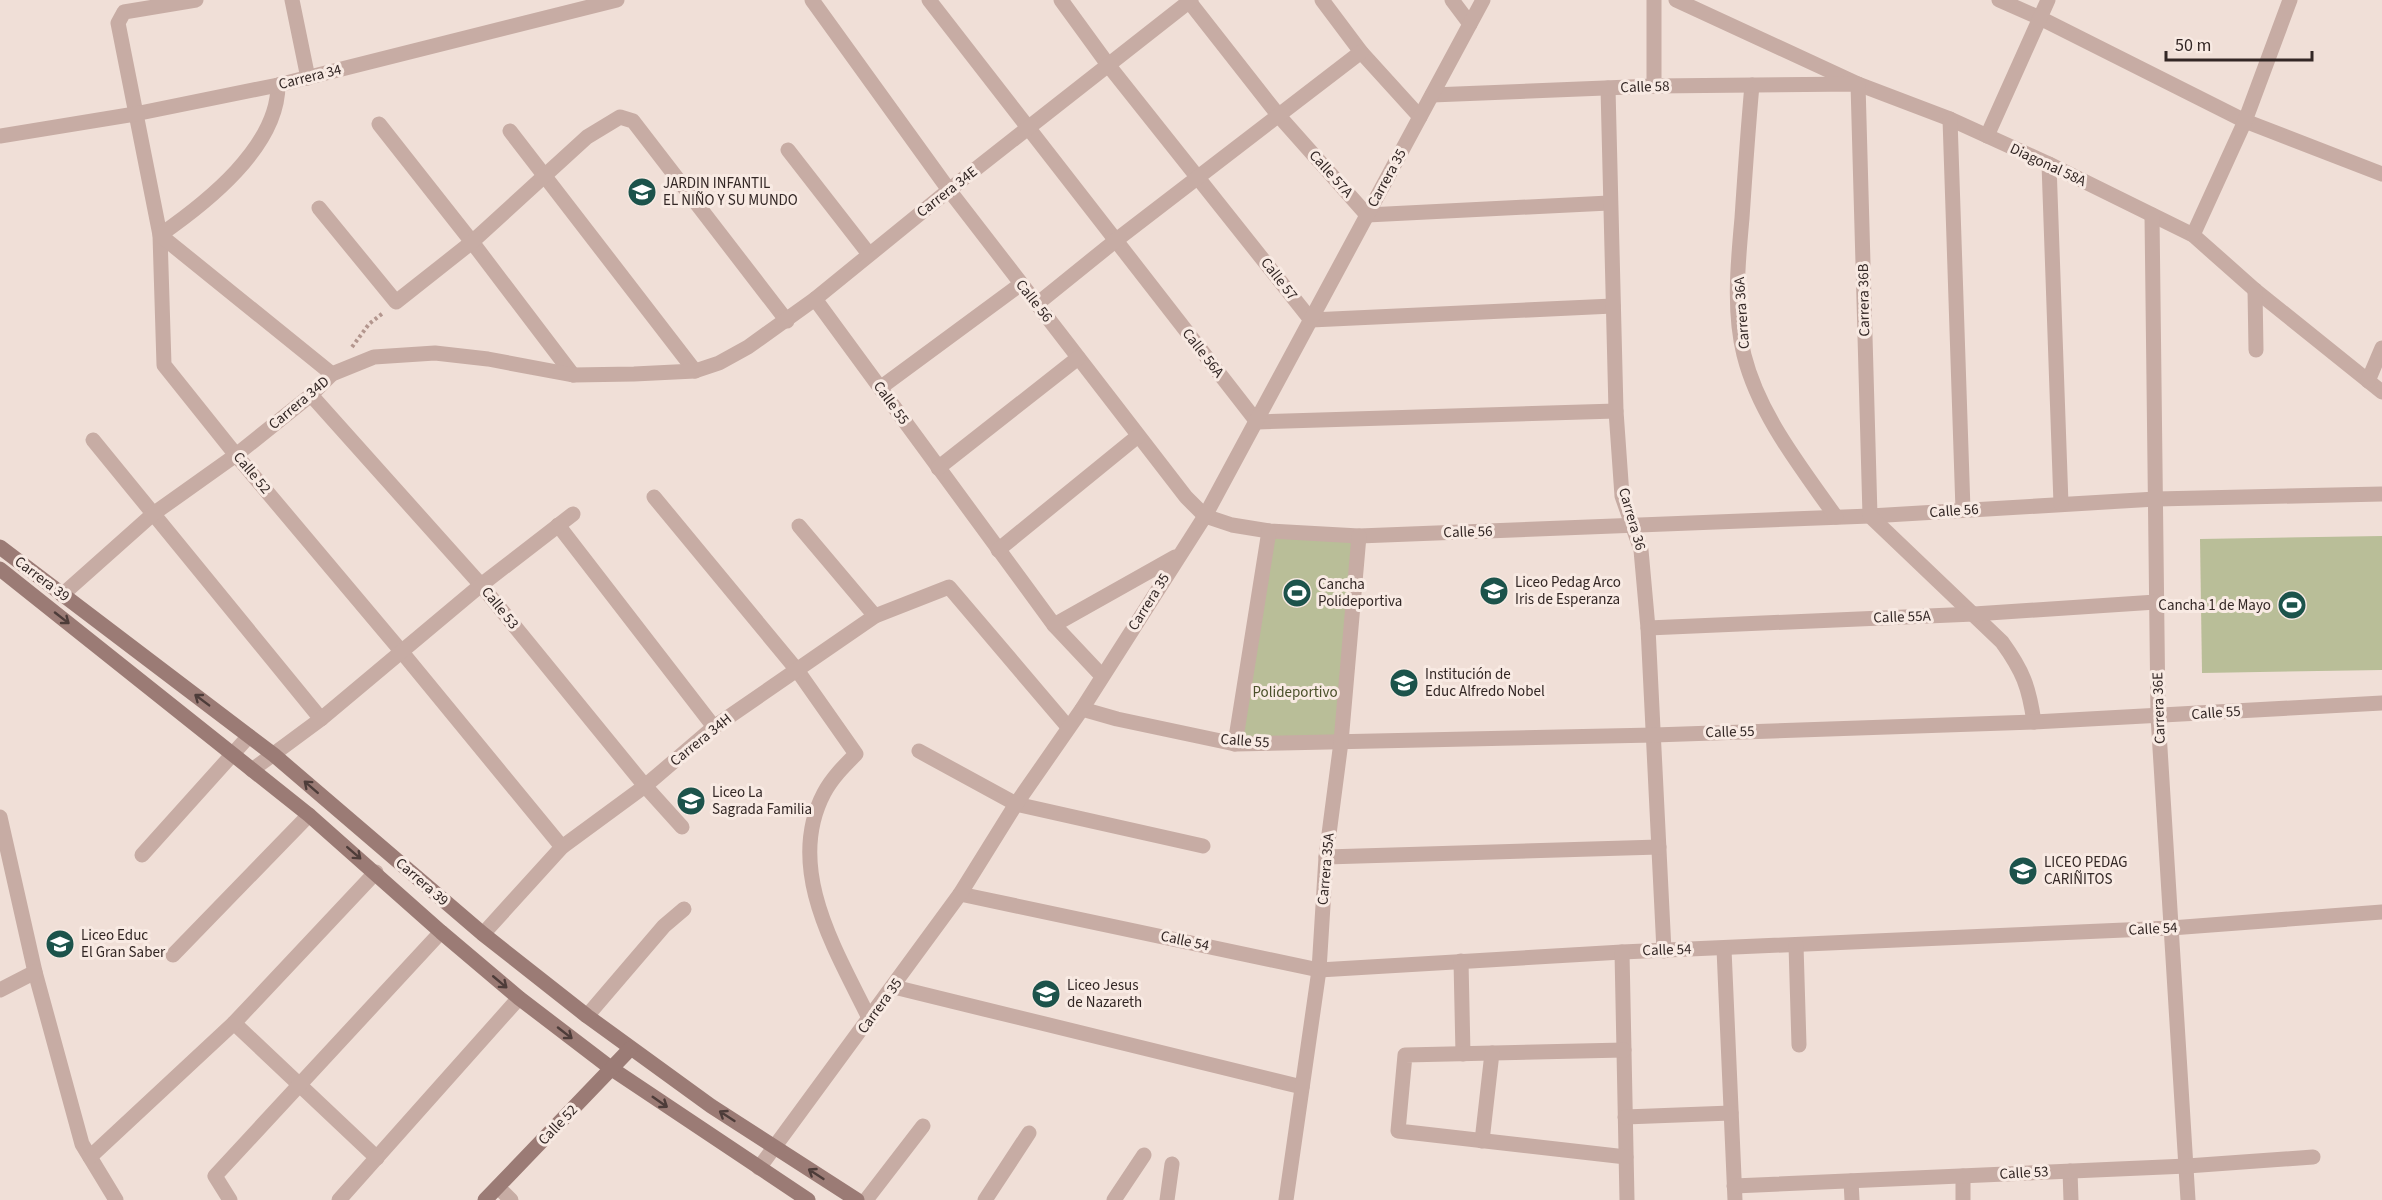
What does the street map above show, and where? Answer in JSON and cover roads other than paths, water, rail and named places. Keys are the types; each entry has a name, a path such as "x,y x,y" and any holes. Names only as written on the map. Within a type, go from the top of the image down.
{"main road":[{"name":"Carrera 39","path":"0,547 274,755 483,934 630,1049 711,1106 857,1200"},
{"name":"Carrera 39","path":"0,569 309,815 519,998 612,1069 808,1200"},
{"path":"0,582 16,582"},
{"name":"Calle 52","path":"485,1200 630,1049"}],"street":[{"name":"Calle 52","path":"196,0 124,12 118,23 160,235 164,365 562,847"},
{"path":"292,0 308,78"},
{"name":"Calle 56","path":"812,0 949,190 1186,497 1205,516 1232,525 1269,531 1359,536 1870,516 2156,500 2382,494"},
{"name":"Calle 56A","path":"929,0 1257,422"},
{"name":"Calle 57","path":"1061,0 1109,66 1311,320"},
{"name":"Carrera 34E","path":"695,371 718,363 787,321 1189,0"},
{"name":"Calle 57A","path":"1189,0 1279,116 1367,214"},
{"path":"1322,0 1361,52 1420,117"},
{"path":"1452,0 1470,24"},
{"name":"Carrera 35","path":"759,1168 870,1020 960,894 1016,804 1082,709 1205,516 1483,0"},
{"path":"1654,0 1654,86"},
{"name":"Diagonal 58A","path":"1676,0 1858,84 1988,136 2193,235 2255,290 2382,392"},
{"path":"2000,0 2245,121 2382,174"},
{"path":"1988,136 2048,0"},
{"path":"2193,235 2245,121 2290,0"},
{"name":"Carrera 34","path":"0,136 135,114 278,85 608,1"},
{"path":"1037,304 1115,241 1361,52"},
{"name":"Calle 58","path":"1432,95 1654,86 1858,84"},
{"name":"Carrera 36B","path":"1858,84 1870,516"},
{"path":"278,85 274,113 268,127 245,160 218,192 160,235 332,374"},
{"name":"Carrera 36A","path":"1752,85 1738,272 1738,303 1744,354 1759,397 1785,443 1836,517"},
{"name":"Carrera 36","path":"1608,88 1609,203 1616,411 1622,496 1641,550 1648,628 1664,951"},
{"path":"319,208 396,302 472,242 587,137 620,117 633,121 787,321"},
{"path":"1950,119 1963,510"},
{"path":"379,124 573,375"},
{"path":"510,131 695,371"},
{"path":"788,150 869,254"},
{"path":"2049,164 2061,504"},
{"path":"1367,214 1609,203"},
{"name":"Carrera 36E","path":"2152,214 2158,716 2188,1200"},
{"path":"880,388 1021,284"},
{"path":"2255,290 2256,350"},
{"name":"Calle 55","path":"815,299 1054,625 1102,676"},
{"path":"1311,320 1613,306"},
{"path":"2368,381 2382,348"},
{"name":"Carrera 34D","path":"62,595 153,514 236,454 311,395 332,374 374,357 435,353 488,359 573,375 695,371"},
{"path":"938,468 1078,358"},
{"name":"Calle 53","path":"311,395 481,585 645,786 682,827"},
{"path":"1257,422 1616,411"},
{"path":"998,550 1138,436"},
{"path":"93,440 321,719"},
{"path":"654,497 797,670 856,754 840,771 825,793 815,816 811,872 816,900 826,930 870,1020"},
{"path":"252,770 321,719 481,585 573,514"},
{"path":"1870,516 2002,642 2019,666 2030,693 2034,722"},
{"path":"558,525 714,727"},
{"path":"799,526 875,616"},
{"path":"1235,744 1269,531"},
{"name":"Carrera 35A","path":"1286,1200 1319,969 1326,857 1341,742 1359,536"},
{"path":"1054,625 1178,556"},
{"name":"Carrera 34H","path":"483,934 562,847 645,786 714,727 875,616 949,587 1068,727"},
{"name":"Calle 55A","path":"1648,628 1974,614 2156,602"},
{"name":"Calle 55","path":"1082,709 1117,719 1235,744 1654,735 2034,722 2382,702"},
{"path":"142,855 249,736"},
{"path":"919,751 1016,804 1203,846"},
{"path":"173,955 309,815"},
{"path":"0,817 35,972 82,1143 116,1200"},
{"path":"1326,857 1659,847"},
{"path":"90,1157 234,1023 376,872"},
{"name":"Calle 54","path":"960,894 1319,969 1622,952 2171,928 2382,912"},
{"path":"587,1016 664,926 684,909"},
{"path":"230,1200 215,1176 441,932"},
{"path":"1796,945 1799,1045"},
{"path":"1724,949 1735,1193"},
{"path":"1622,952 1627,1200"},
{"path":"1461,961 1463,1054"},
{"path":"0,990 35,972"},
{"path":"894,987 1302,1087"},
{"path":"339,1200 519,998"},
{"path":"234,1023 298,1086 377,1158"},
{"path":"1624,1050 1405,1055 1398,1131 1626,1157"},
{"path":"1482,1141 1492,1053"},
{"path":"1625,1117 1731,1113"},
{"path":"866,1200 923,1126"},
{"path":"985,1200 1029,1133"},
{"path":"1114,1200 1144,1155"},
{"name":"Calle 53","path":"1735,1193 1851,1181 2187,1166 2313,1157"},
{"path":"1167,1200 1172,1164"},
{"path":"2070,1171 2071,1200"},
{"path":"1963,1176 1964,1200"},
{"path":"1851,1181 1852,1200"},
{"path":"498,1187 512,1200"}],"place":[{"name":"JARDIN INFANTIL EL NIÑO Y SU MUNDO","path":"642,192"},
{"name":"Liceo Pedag Arco Iris de Esperanza","path":"1494,591"},
{"name":"Cancha Polideportiva","path":"1297,593"},
{"name":"Cancha 1 de Mayo","path":"2292,605"},
{"name":"Institución de Educ Alfredo Nobel","path":"1404,683"},
{"name":"Liceo La Sagrada Familia","path":"691,801"},
{"name":"LICEO PEDAG CARIÑITOS","path":"2023,871"},
{"name":"Liceo Educ El Gran Saber","path":"60,944"},
{"name":"Liceo Jesus de Nazareth","path":"1046,994"}],"park label":[{"name":"Polideportivo","path":"1295,692"}]}
